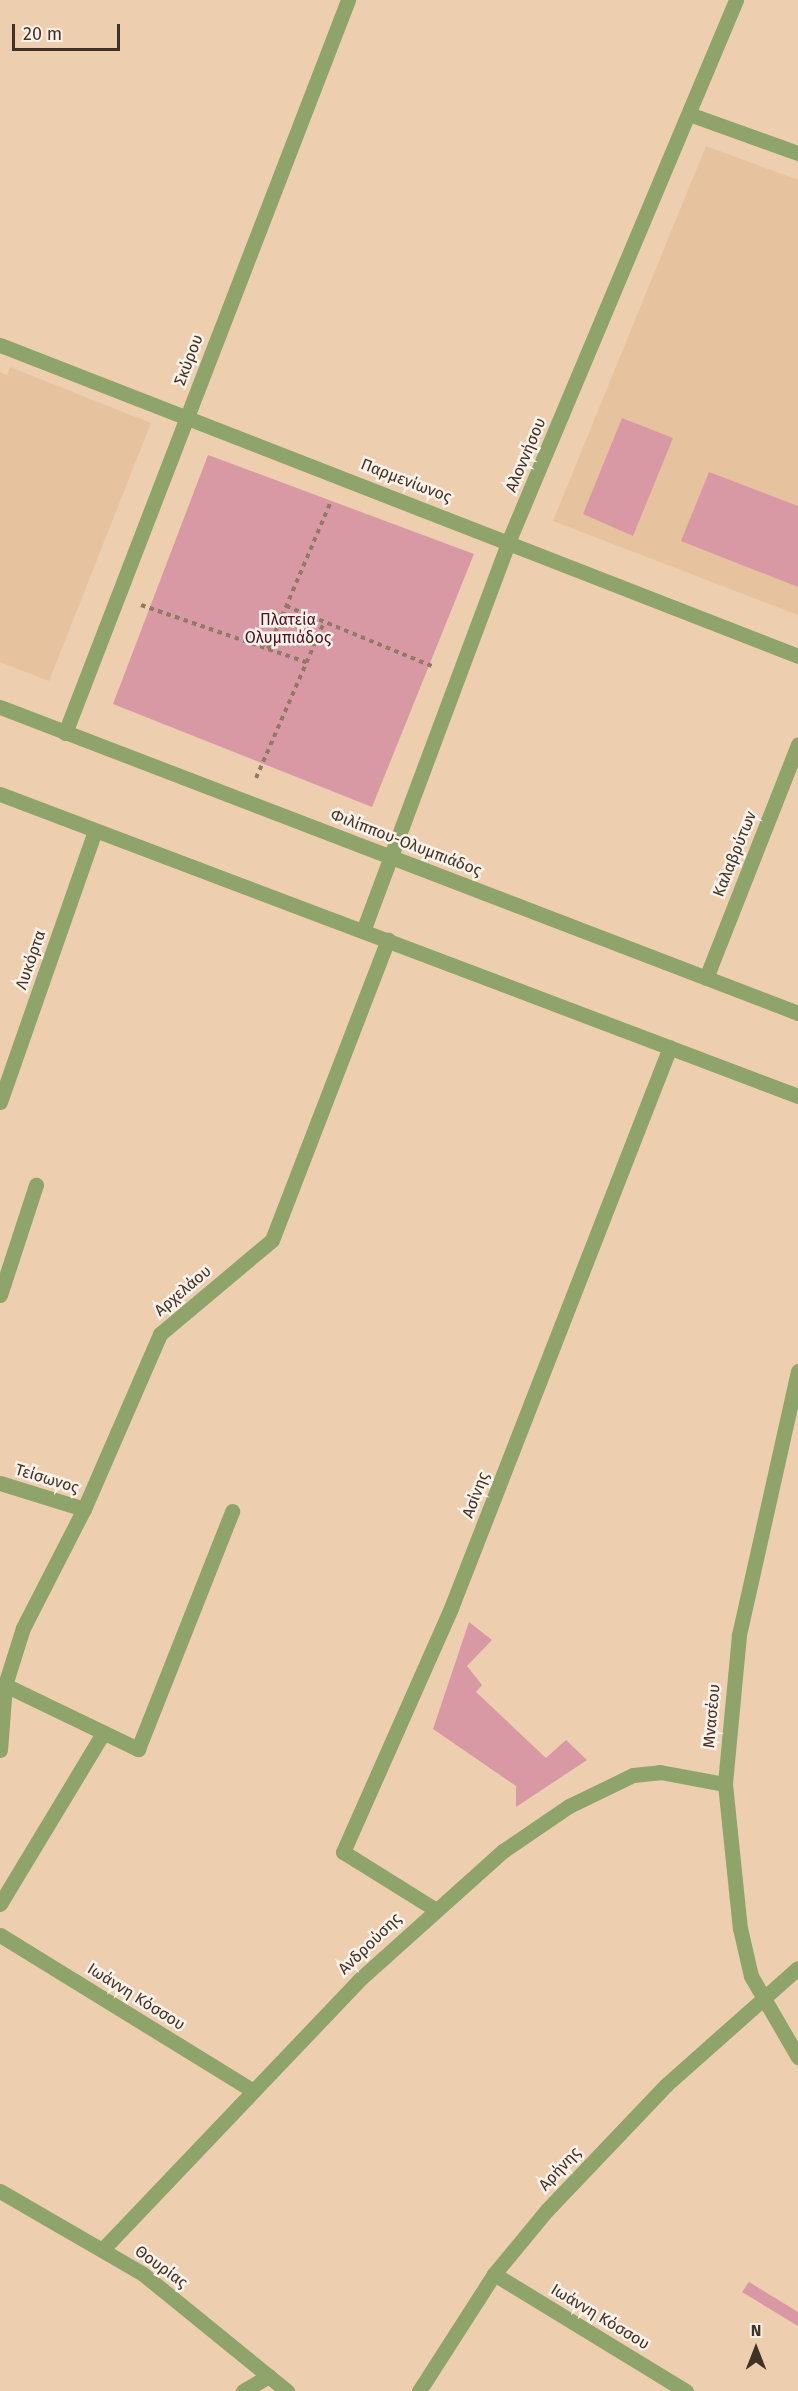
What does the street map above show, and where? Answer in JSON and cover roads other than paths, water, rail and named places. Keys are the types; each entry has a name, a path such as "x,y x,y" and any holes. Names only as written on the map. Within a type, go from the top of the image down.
{"street":[{"name":"Σκύρου","path":"65,733 348,0"},
{"name":"Αλοννήσου","path":"363,931 510,540 736,0"},
{"path":"689,114 798,153"},
{"name":"Παρμενίωνος","path":"0,345 510,540 798,656"},
{"name":"Φιλίππου-Ολυμπιάδος","path":"0,707 798,1013"},
{"name":"Καλαβρύτων","path":"706,978 798,744"},
{"path":"0,794 798,1096"},
{"name":"Λυκόρτα","path":"0,1102 95,831"},
{"name":"Αρχελάου","path":"0,1750 5,1685 22,1628 84,1509 160,1334 260,1252 280,1227 388,940"},
{"name":"Ασίνης","path":"433,1908 343,1852 451,1608 670,1047"},
{"path":"0,1295 36,1185"},
{"name":"Μνασέου","path":"798,1371 739,1635 725,1784 740,1928 761,1999 798,2057"},
{"name":"Τείσωνος","path":"0,1483 84,1509"},
{"path":"5,1685 138,1749 232,1510"},
{"path":"0,1904 103,1733"},
{"name":"Ανδρούσης","path":"103,2249 252,2090 433,1908 538,1826 624,1778 660,1772 725,1784"},
{"name":"Ιωάννη Κόσσου","path":"0,1935 252,2090"},
{"name":"Αρήνης","path":"419,2391 494,2274 629,2122 761,1999 798,1968"},
{"name":"Θουρίας","path":"0,2191 103,2249 142,2274 287,2391"},
{"name":"Ιωάννη Κόσσου","path":"494,2274 686,2391"},
{"path":"243,2391 269,2376"}],"park label":[{"name":"Πλατεία Ολυμπιάδος","path":"288,629"}]}
